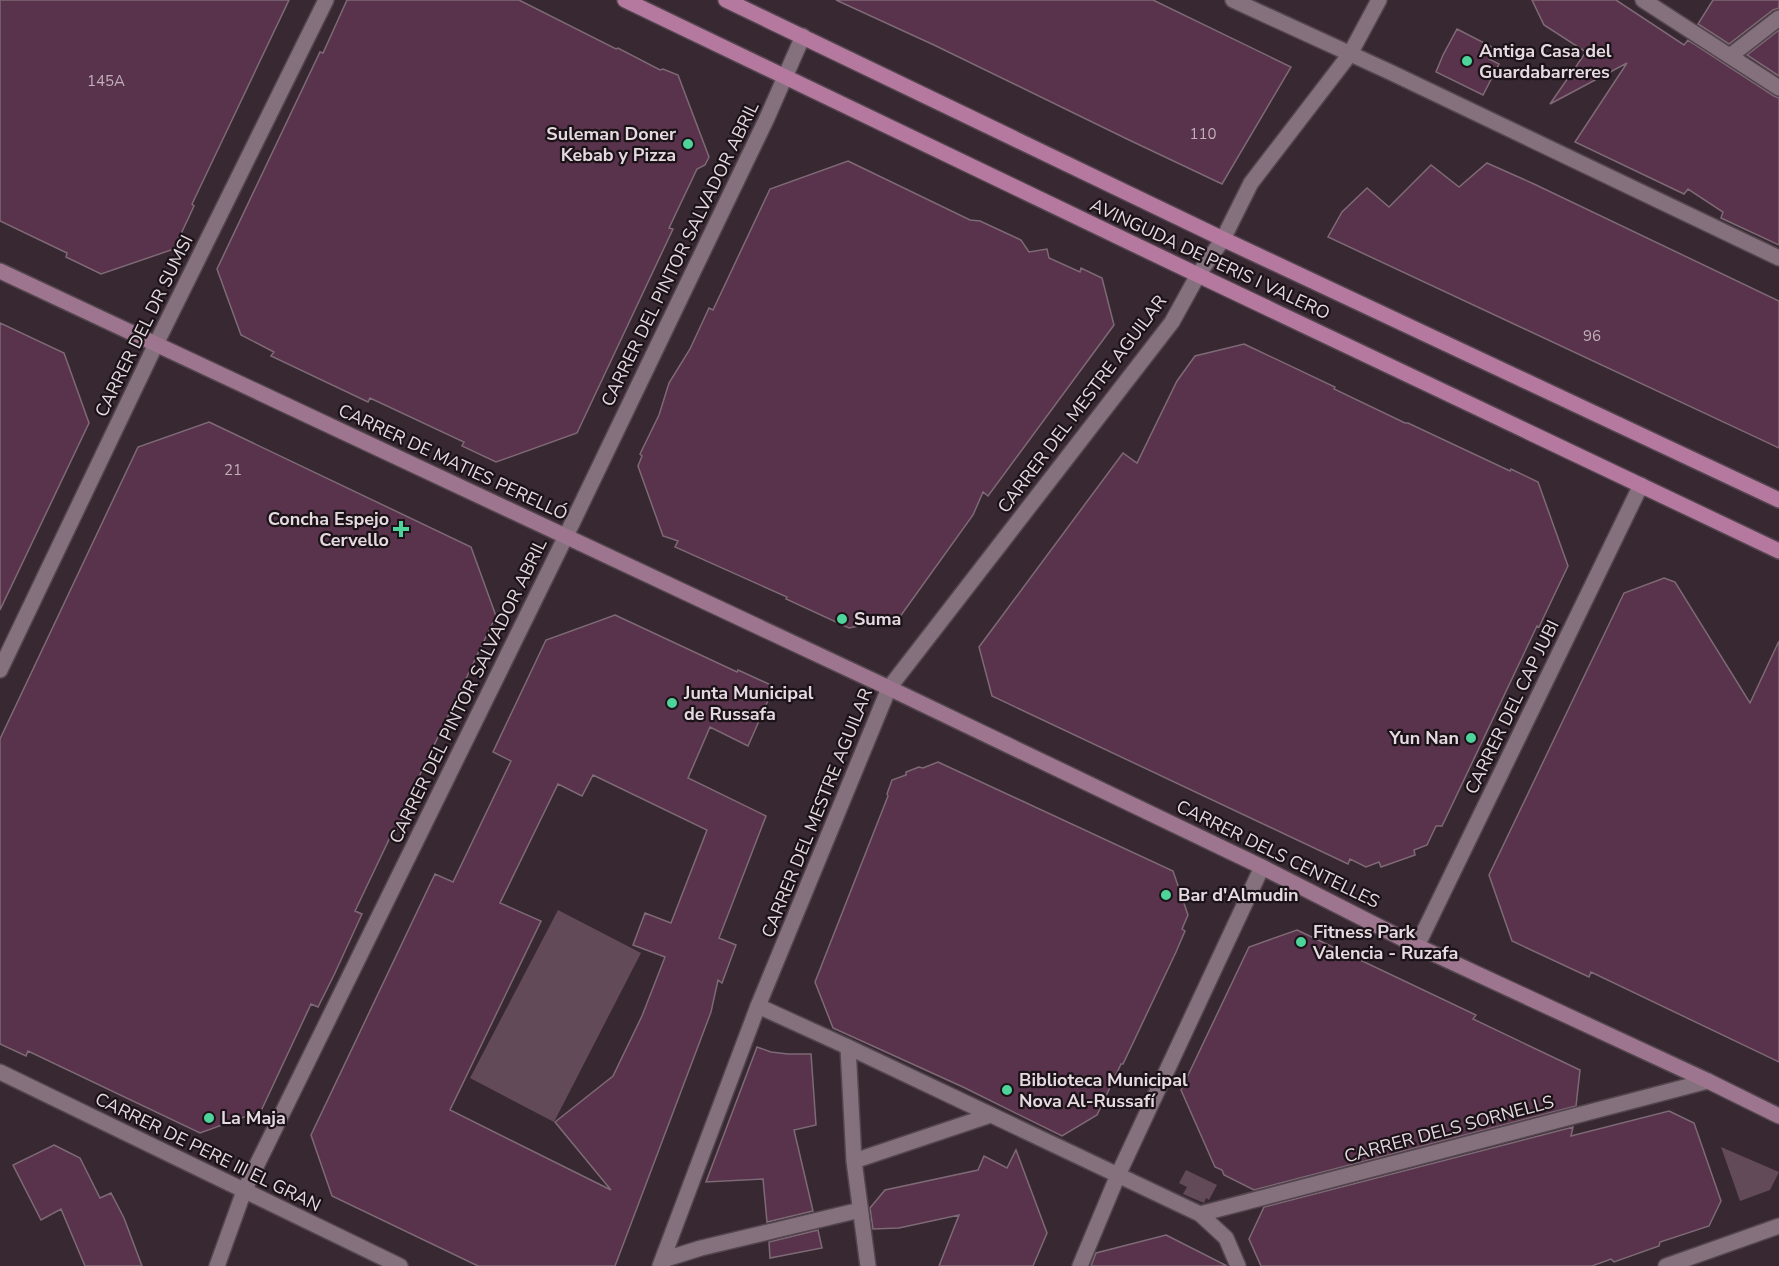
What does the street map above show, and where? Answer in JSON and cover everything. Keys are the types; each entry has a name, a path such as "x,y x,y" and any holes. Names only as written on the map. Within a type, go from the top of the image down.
{"main road":[{"name":"AVINGUDA DE PERIS I VALERO","path":"625,0 1779,551"},
{"name":"AVINGUDA DE PERIS I VALERO","path":"726,0 1223,239 1779,500"},
{"name":"CARRER DE MATIES PERELLÓ","path":"0,271 889,688"},
{"name":"CARRER DELS CENTELLES","path":"889,688 1262,867 1417,946 1779,1116"}],"street":[{"name":"CARRER DEL DR SUMSI","path":"0,670 156,344 326,0"},
{"path":"1233,0 1779,258"},
{"name":"CARRER DEL MESTRE AGUILAR","path":"661,1263 758,1006 889,688 1172,322 1198,275 1223,239 1251,183 1350,54 1379,0"},
{"path":"1643,0 1779,88"},
{"path":"1730,56 1779,18"},
{"name":"CARRER DEL PINTOR SALVADOR ABRIL","path":"217,1266 244,1191 566,536 803,36"},
{"name":"CARRER DEL CAP JUBI","path":"1417,946 1641,485"},
{"path":"1080,1266 1118,1175 1262,867"},
{"path":"758,1006 1200,1214 1226,1238 1238,1266"},
{"path":"848,1047 854,1161 868,1266"},
{"name":"CARRER DE PERE III EL GRAN","path":"0,1072 400,1266"},
{"name":"CARRER DELS SORNELLS","path":"1200,1214 1708,1081"},
{"path":"854,1161 991,1115"},
{"path":"661,1263 700,1248 860,1210"},
{"path":"1666,1266 1779,1226"}],"shaded area":[{"path":"558,910 641,953 554,1122 470,1078"},
{"path":"1721,1147 1779,1172 1770,1190 1740,1201"},
{"path":"1186,1170 1217,1185 1209,1200 1206,1198 1204,1203 1183,1194 1187,1187 1179,1183"}],"building":[{"path":"0,0 289,0 192,204 194,206 174,249 101,274 66,257 67,253 0,221"},
{"path":"347,0 519,0 660,70 678,75 709,157 705,165 697,169 669,228 673,229 577,433 496,462 462,446 464,442 370,398 368,402 271,356 274,352 241,335 217,269"},
{"path":"836,0 1153,0 1291,67 1222,184"},
{"path":"1532,0 1616,0 1684,45 1688,40 1779,98 1779,245 1721,218 1723,212 1688,189 1684,194 1575,142 1627,63 1550,104 1586,52 1544,25"},
{"path":"1713,0 1779,0 1779,8 1773,10 1729,44 1698,24"},
{"name":"Antiga Casa del Guardabarreres","path":"1457,29 1494,48 1489,59 1499,64 1483,95 1436,72"},
{"path":"1779,30 1779,76 1747,55"},
{"path":"848,161 970,220 980,221 1021,240 1029,252 1047,249 1049,258 1080,272 1081,268 1102,278 1114,325 988,496 983,492 973,515 899,618 849,628 786,599 787,597 675,547 678,541 663,536 638,466 642,456 640,454 659,415 669,383 690,349 709,308 713,310 770,189"},
{"path":"1487,163 1779,301 1779,448 1328,237 1342,212 1367,188 1389,207 1431,165 1459,187"},
{"path":"0,323 64,353 89,423 0,610"},
{"path":"1244,344 1405,423 1538,482 1568,566 1442,826 1436,826 1427,845 1414,850 1415,855 1381,867 1379,862 1366,867 1350,859 1348,864 992,696 979,647 1123,453 1137,463 1177,381 1195,356"},
{"path":"209,422 471,547 496,616 416,783 419,784 397,830 394,829 355,911 362,914 334,975 318,1007 311,1004 261,1111 200,1133 28,1051 26,1056 0,1044 0,739 138,447"},
{"path":"1664,578 1675,582 1750,703 1779,641 1779,1062 1591,972 1589,977 1512,941 1489,875 1624,593"},
{"path":"615,615 737,672 738,670 771,685 773,689 748,746 710,727 688,778 766,816 719,938 736,945 722,983 718,980 711,1012 615,1266 478,1266 332,1196 311,1135 435,874 453,882 511,761 493,752 546,640","holes":["593,775 707,830 671,923 645,913 633,945 665,957 642,1016 613,1076 555,1122 611,1190 450,1110 541,921 500,903 558,784 582,796"]},
{"path":"938,762 1173,871 1188,915 1182,929 1185,931 1176,952 1097,1115 1062,1136 963,1087 833,1028 815,982 888,796 892,780 906,775 906,772"},
{"path":"1297,930 1476,1015 1473,1019 1580,1070 1576,1106 1254,1190 1224,1175 1222,1170 1215,1167 1181,1090 1249,947"},
{"path":"757,1047 771,1052 811,1054 816,1125 794,1130 813,1211 767,1222 763,1179 706,1182"},
{"path":"1669,1111 1694,1123 1721,1201 1709,1226 1660,1242 1659,1246 1614,1262 1611,1259 1592,1266 1261,1266 1249,1239 1264,1207 1573,1127 1571,1136"},
{"path":"54,1145 80,1158 100,1198 111,1193 124,1218 142,1266 85,1266 61,1209 41,1220 13,1165"},
{"path":"1016,1150 1047,1233 1033,1266 939,1266 959,1215 899,1228 873,1229 870,1208 885,1190 978,1170 984,1156 1007,1168"},
{"path":"818,1230 822,1248 770,1258 769,1242"},
{"path":"1166,1235 1227,1266 1091,1266 1096,1253"}],"place":[{"name":"Antiga Casa del Guardabarreres","path":"1467,61"},
{"name":"Suleman Doner Kebab y Pizza","path":"688,144"},
{"name":"Concha Espejo Cervello","path":"401,529"},
{"name":"Suma","path":"842,619"},
{"name":"Junta Municipal de Russafa","path":"672,703"},
{"name":"Yun Nan","path":"1471,738"},
{"name":"Bar d'Almudin","path":"1166,895"},
{"name":"Fitness Park Valencia - Ruzafa","path":"1301,942"},
{"name":"Biblioteca Municipal Nova Al-Russafí","path":"1007,1090"},
{"name":"La Maja","path":"209,1118"}]}
